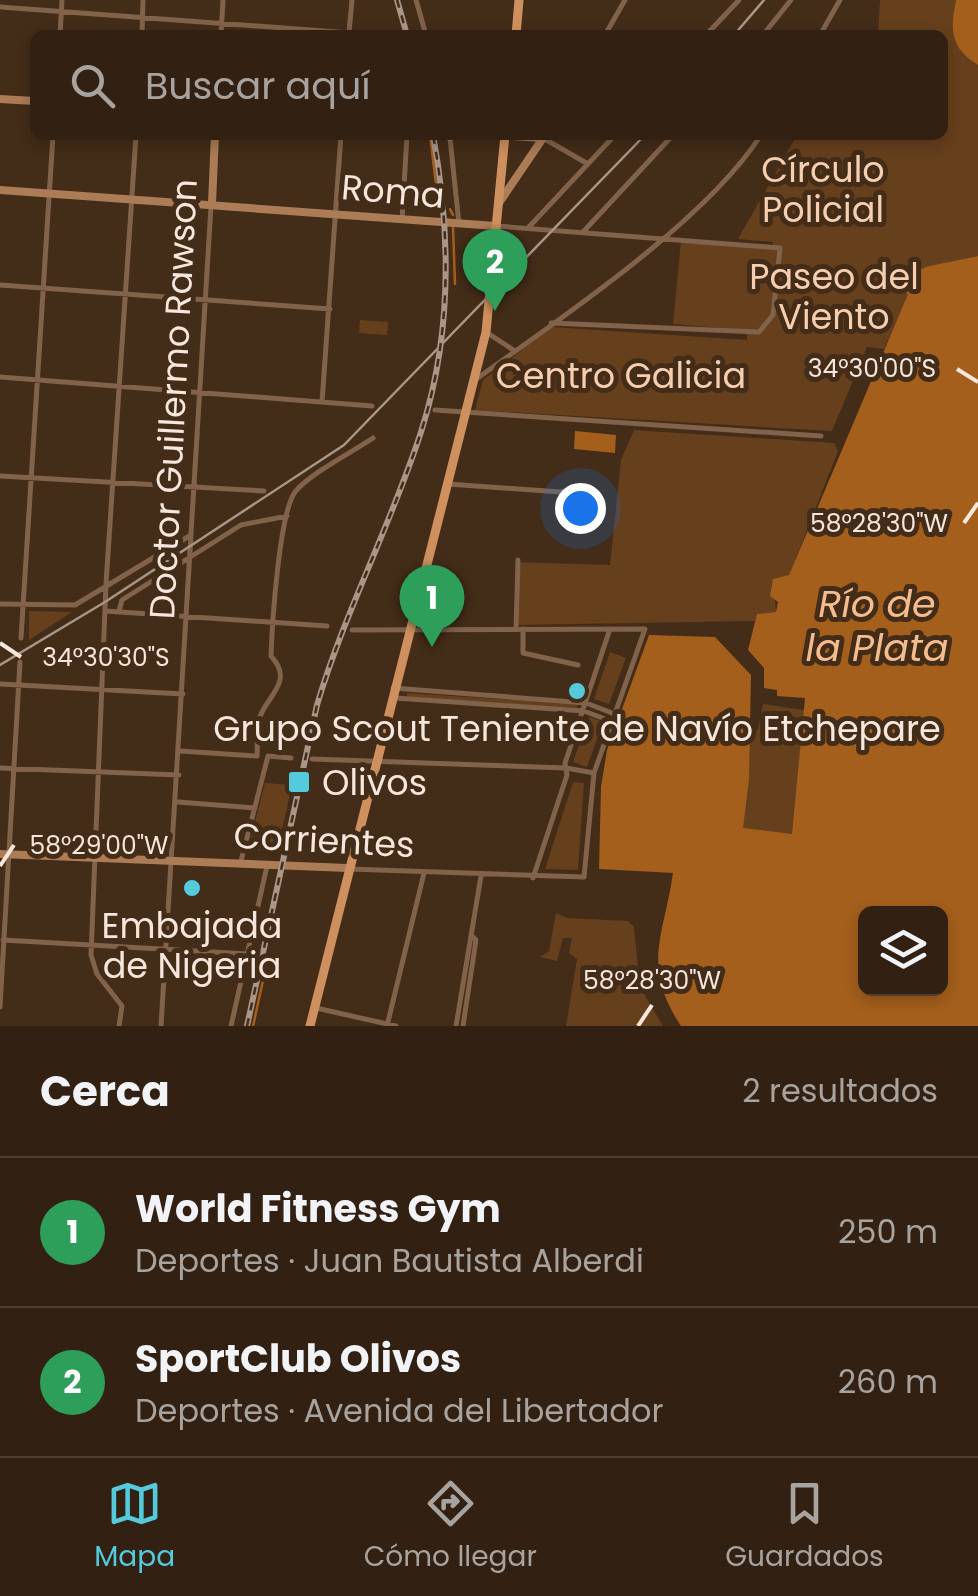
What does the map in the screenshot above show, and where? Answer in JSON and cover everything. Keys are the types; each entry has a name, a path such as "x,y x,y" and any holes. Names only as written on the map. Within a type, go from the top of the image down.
{"main road":[{"path":"516,30 519,0"},
{"path":"310,1026 486,332 504,140"}],"street":[{"path":"60,30 62,0"},
{"path":"142,30 143,0"},
{"path":"221,30 223,0"},
{"path":"349,30 352,0"},
{"path":"416,0 425,30"},
{"path":"607,30 625,0"},
{"path":"711,30 739,0"},
{"path":"767,30 791,0"},
{"path":"823,30 840,0"},
{"path":"0,8 298,30"},
{"path":"0,99 30,101"},
{"path":"21,638 53,140"},
{"path":"119,1026 122,1006 93,966 93,855 106,584 136,140"},
{"name":"Doctor Guillermo Rawson","path":"161,1026 215,140"},
{"path":"322,402 341,140"},
{"path":"402,220 407,140"},
{"path":"449,140 458,224"},
{"path":"498,203 542,140"},
{"path":"549,140 588,164"},
{"path":"528,228 610,140"},
{"path":"583,232 668,140"},
{"path":"475,380 663,237 737,171 758,140"},
{"name":"Roma","path":"0,190 780,248 773,314 759,332 551,323"},
{"path":"0,286 330,309"},
{"path":"486,332 515,351"},
{"path":"0,377 372,406"},
{"path":"435,410 820,436"},
{"path":"258,756 258,722 281,686 279,665 271,656 272,624 287,516 295,492 374,438"},
{"path":"0,476 194,484 264,491"},
{"path":"448,484 560,494"},
{"path":"119,611 122,600 241,524 287,516"},
{"path":"0,604 75,604 191,535"},
{"path":"518,560 523,652 578,664"},
{"path":"105,611 327,626"},
{"path":"533,878 610,629"},
{"path":"312,759 566,768 594,774 612,713 645,629 352,630"},
{"path":"0,1007 4,854 20,662"},
{"path":"0,684 183,694"},
{"path":"392,692 586,702 612,713"},
{"path":"392,692 444,703 584,711 610,722"},
{"path":"444,703 445,694"},
{"path":"530,699 530,708"},
{"path":"180,752 291,758"},
{"path":"241,860 268,756"},
{"path":"0,768 179,776"},
{"name":"Corrientes","path":"4,854 241,860 267,866 533,878 584,876 594,774"},
{"path":"177,802 254,808"},
{"path":"231,1026 267,866"},
{"path":"387,1025 424,872"},
{"path":"460,1026 476,940 472,936 481,876"},
{"path":"3,940 248,954"},
{"path":"315,1008 396,1026"}],"green space":[{"path":"880,0 956,0 955,37 962,52 978,65 978,256 929,266 909,293 884,349 867,347 832,431 475,410 483,380 552,327 747,340 747,330 673,324 681,241 773,249 773,242 738,239 794,140 948,140 948,30 878,30"},
{"path":"360,320 388,322 387,335 359,333"},
{"path":"634,430 834,443 838,451 789,576 773,579 776,612 758,614 755,621 514,625 516,562 610,565 621,460"},
{"path":"29,611 72,612 29,640"},
{"path":"610,652 626,658 609,704 594,699"},
{"path":"407,693 578,704 577,708 407,699"},
{"path":"763,704 804,710 792,844 669,833 748,766 748,731 758,730"},
{"path":"589,717 603,722 587,767 573,762"},
{"path":"573,782 584,783 578,870 545,869"},
{"path":"265,783 292,785 277,853 248,849"},
{"path":"556,913 567,918 628,921 634,927 640,987 663,1026 566,1026 577,959 569,953 572,938 563,938 557,961 540,957 549,951"}],"water":[{"path":"956,0 978,0 978,65 962,52 954,37"},
{"name":"Río de la Plata","path":"978,256 978,1026 681,1026 669,1005 659,968 661,933 673,873 599,869 601,787 607,750 649,635 715,637 751,675 749,779 743,828 792,834 805,698 777,696 777,690 764,688 764,668 748,650 757,614 776,612 778,602 770,596 773,579 789,575 908,294 898,287 898,279 929,266"},
{"path":"575,431 616,435 615,453 574,449"}],"waterway":[{"path":"396,0 405,30"},
{"path":"431,140 437,193"},
{"path":"450,209 453,215"},
{"path":"453,227 455,284"},
{"path":"253,1026 268,958"}],"tram line":[{"path":"738,30 764,0"},
{"path":"0,665 105,602 344,445 640,140"}],"railway":[{"path":"397,0 406,30"},
{"path":"247,1026 317,705 409,467 431,396 445,284 443,209 434,140"}],"place":[{"name":"SportClub Olivos","path":"495,311"},
{"name":"World Fitness Gym","path":"432,647"},
{"name":"Grupo Scout Teniente de Navío Etchepare","path":"577,691"},
{"name":"Olivos","path":"299,782"},
{"name":"Embajada de Nigeria","path":"192,888"}],"park label":[{"name":"Círculo Policial","path":"823,189"},
{"name":"Paseo del Viento","path":"834,296"},
{"name":"Centro Galicia","path":"621,375"}]}
